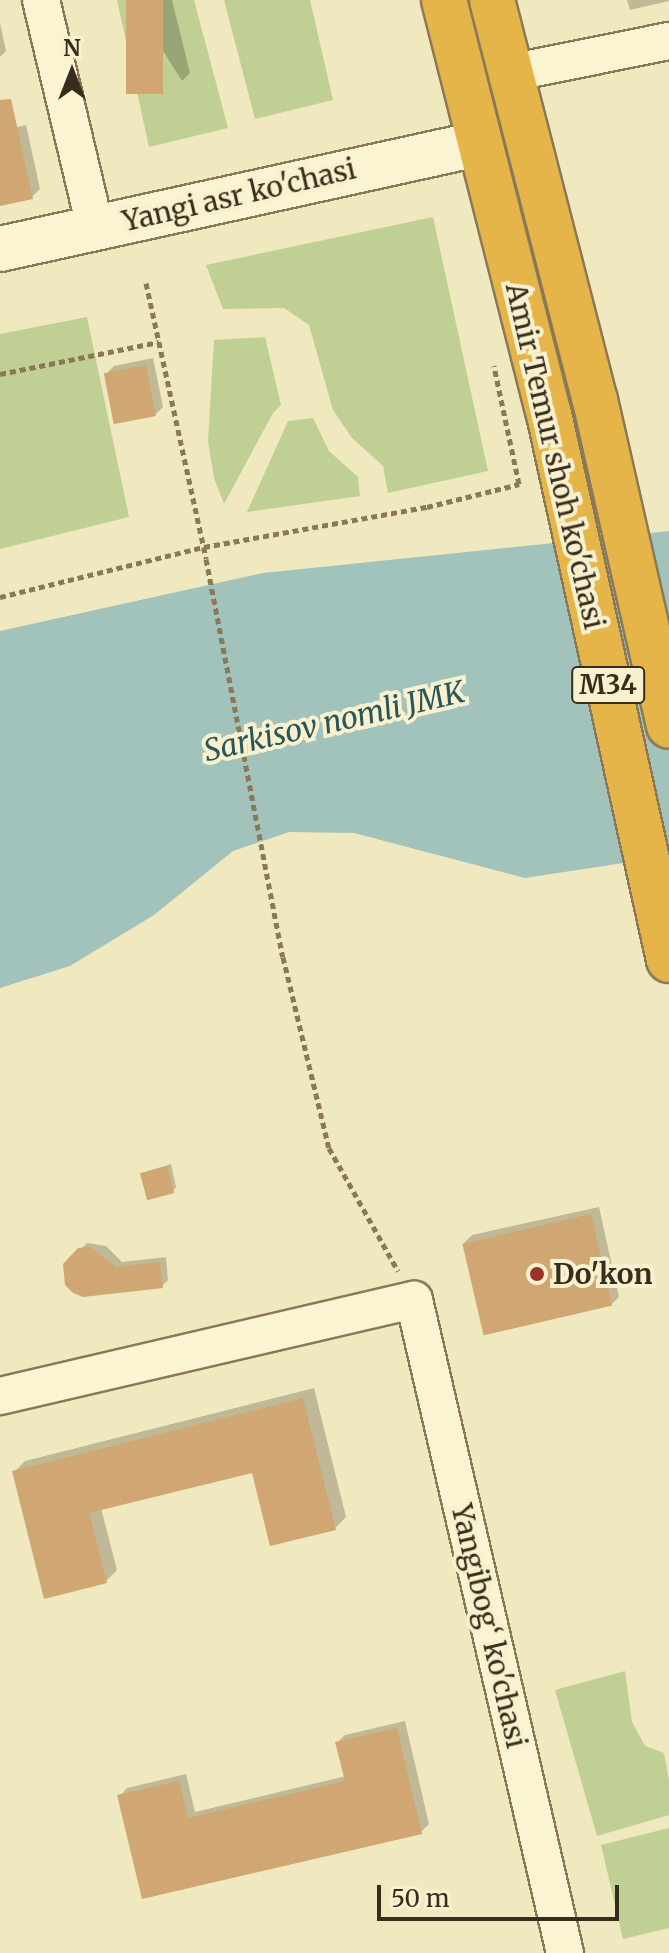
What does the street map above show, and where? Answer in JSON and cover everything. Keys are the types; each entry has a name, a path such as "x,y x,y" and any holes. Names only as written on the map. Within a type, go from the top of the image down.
{"highway":[{"name":"Amir Temur shoh ko'chasi","path":"444,0 549,414 669,958"},
{"name":"Amir Temur shoh ko'chasi","path":"492,0 595,400 669,726"}],"street":[{"path":"41,0 95,227"},
{"path":"510,73 669,41"},
{"name":"Yangi asr ko'chasi","path":"0,249 479,144"},
{"path":"0,1396 414,1300"},
{"name":"Yangibog‘ ko'chasi","path":"414,1300 565,1953"}],"path":[{"path":"146,283 204,547 283,957 329,1148 414,1300"},
{"path":"0,374 159,342"},
{"path":"0,597 204,547 427,507 519,484 494,363"}],"green space":[{"path":"117,0 194,0 228,128 149,147"},
{"path":"224,0 310,0 333,100 255,119"},
{"path":"433,217 488,471 388,493 383,466 352,438 333,410 309,325 284,308 223,309 206,265"},
{"path":"87,317 129,517 0,549 0,334"},
{"path":"265,337 281,405 273,413 224,504 214,478 208,441 214,340"},
{"path":"313,418 329,451 358,477 360,496 247,512 288,421"},
{"path":"625,1671 632,1722 645,1746 664,1753 669,1780 669,1815 597,1836 555,1690"},
{"path":"669,1828 669,1928 623,1939 601,1845"}],"water":[{"name":"Sarkisov nomli JMK","path":"669,531 669,856 525,878 354,833 289,832 233,851 154,915 70,966 0,988 0,631 263,573"}],"building":[{"path":"126,0 163,0 163,94 126,94"},
{"path":"11,99 33,199 0,206 0,100"},
{"path":"146,365 156,416 114,424 104,373"},
{"path":"167,1166 174,1193 147,1200 140,1173"},
{"name":"Do'kon","path":"591,1214 612,1306 484,1335 462,1244"},
{"path":"90,1247 116,1267 160,1262 163,1288 83,1297 73,1293 65,1285 63,1264 78,1248"},
{"path":"303,1398 336,1530 270,1546 252,1473 89,1513 107,1583 44,1599 12,1471"},
{"path":"397,1728 422,1834 142,1899 117,1795 179,1781 188,1818 345,1781 335,1742"}],"place":[{"name":"Do'kon","path":"537,1274"}]}
